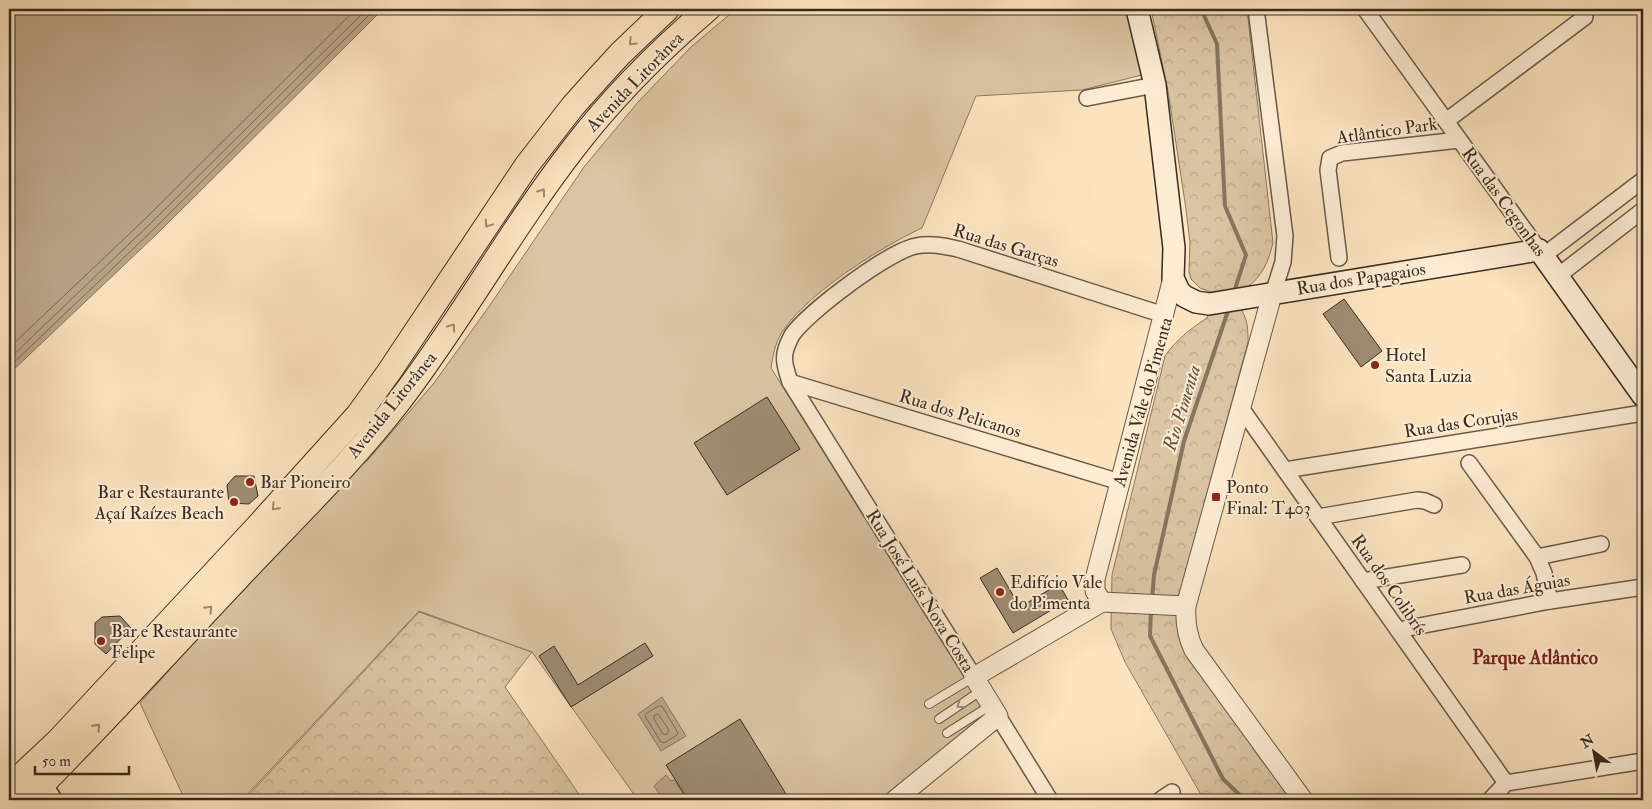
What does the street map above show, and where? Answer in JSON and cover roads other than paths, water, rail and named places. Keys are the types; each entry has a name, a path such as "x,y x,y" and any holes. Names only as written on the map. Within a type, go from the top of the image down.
{"main road":[{"name":"Avenida Litorânea","path":"9,787 58,742 358,415 390,372 544,142 609,66 667,9"},
{"name":"Avenida Litorânea","path":"40,796 379,425 440,344 573,149 631,81 708,9"},
{"path":"1137,9 1155,85 1174,248 1173,278"},
{"name":"Rua dos Papagaios","path":"1184,296 1209,304 1265,297 1541,253"},
{"name":"Rua das Cegonhas","path":"1541,253 1640,383"},
{"name":"Avenida Vale do Pimenta","path":"1173,278 1178,291 1184,296"},
{"path":"379,425 371,424 365,416 385,388 390,372"},
{"path":"320,491 328,475 348,450 345,443 335,442"}],"street":[{"path":"1256,9 1285,236 1283,262 1265,297 1241,408 1178,606 1194,650 1303,800"},
{"name":"Rua das Cegonhas","path":"1365,9 1541,253"},
{"path":"1446,121 1585,17 1579,9"},
{"path":"1086,98 1155,85"},
{"name":"Atlântico Park","path":"1339,258 1328,170 1330,158 1342,153 1459,140"},
{"path":"1541,253 1643,180"},
{"path":"1558,276 1643,210"},
{"path":"1592,218 1607,237"},
{"name":"Rua das Garças","path":"790,382 784,364 785,350 792,335 812,313 902,250 916,246 928,245 958,249 1164,315"},
{"path":"1164,315 1173,278"},
{"name":"Avenida Vale do Pimenta","path":"1111,602 1096,592 1095,583 1164,315 1184,296"},
{"name":"Rua dos Pelicanos","path":"790,382 1120,482"},
{"name":"Rua José Luís Nova Costa","path":"790,382 1050,800"},
{"name":"Rua dos Colibrís","path":"1241,408 1506,783"},
{"name":"Rua das Corujas","path":"1285,470 1643,413"},
{"path":"1469,463 1537,558 1544,573 1550,601"},
{"path":"1318,517 1417,500 1434,505"},
{"path":"1537,558 1601,544"},
{"path":"1363,581 1462,565"},
{"name":"Rua das Águias","path":"1398,630 1550,601 1643,587"},
{"path":"895,800 986,697 1111,602 1178,606"},
{"path":"1490,800 1506,783 1643,761"}],"lane":[{"path":"929,704 986,697"},
{"path":"938,720 986,697"},
{"path":"947,733 986,697"}],"water":[{"path":"9,9 383,9 159,232 9,374"},
{"path":"662,697 686,736 661,751 638,714"},
{"path":"666,775 671,781 674,780 687,800 663,800 654,786"}],"waterway":[{"name":"Rio Pimenta","path":"1201,9 1217,44 1225,206 1246,255 1234,292"},
{"name":"Rio Pimenta","path":"1152,600 1154,575 1184,441 1229,308"},
{"name":"Rio Pimenta","path":"1151,609 1150,636 1223,779 1245,800"}],"place":[{"name":"Hotel Santa Luzia","path":"1375,365"},
{"name":"Bar Pioneiro","path":"250,482"},
{"name":"Ponto Final: T403","path":"1216,497"},
{"name":"Bar e Restaurante Açaí Raízes Beach","path":"234,502"},
{"name":"Edifício Vale do Pimenta","path":"1000,592"},
{"name":"Bar e Restaurante Felipe","path":"101,641"}],"district":[{"name":"Parque Atlântico","path":"1535,658"}]}
